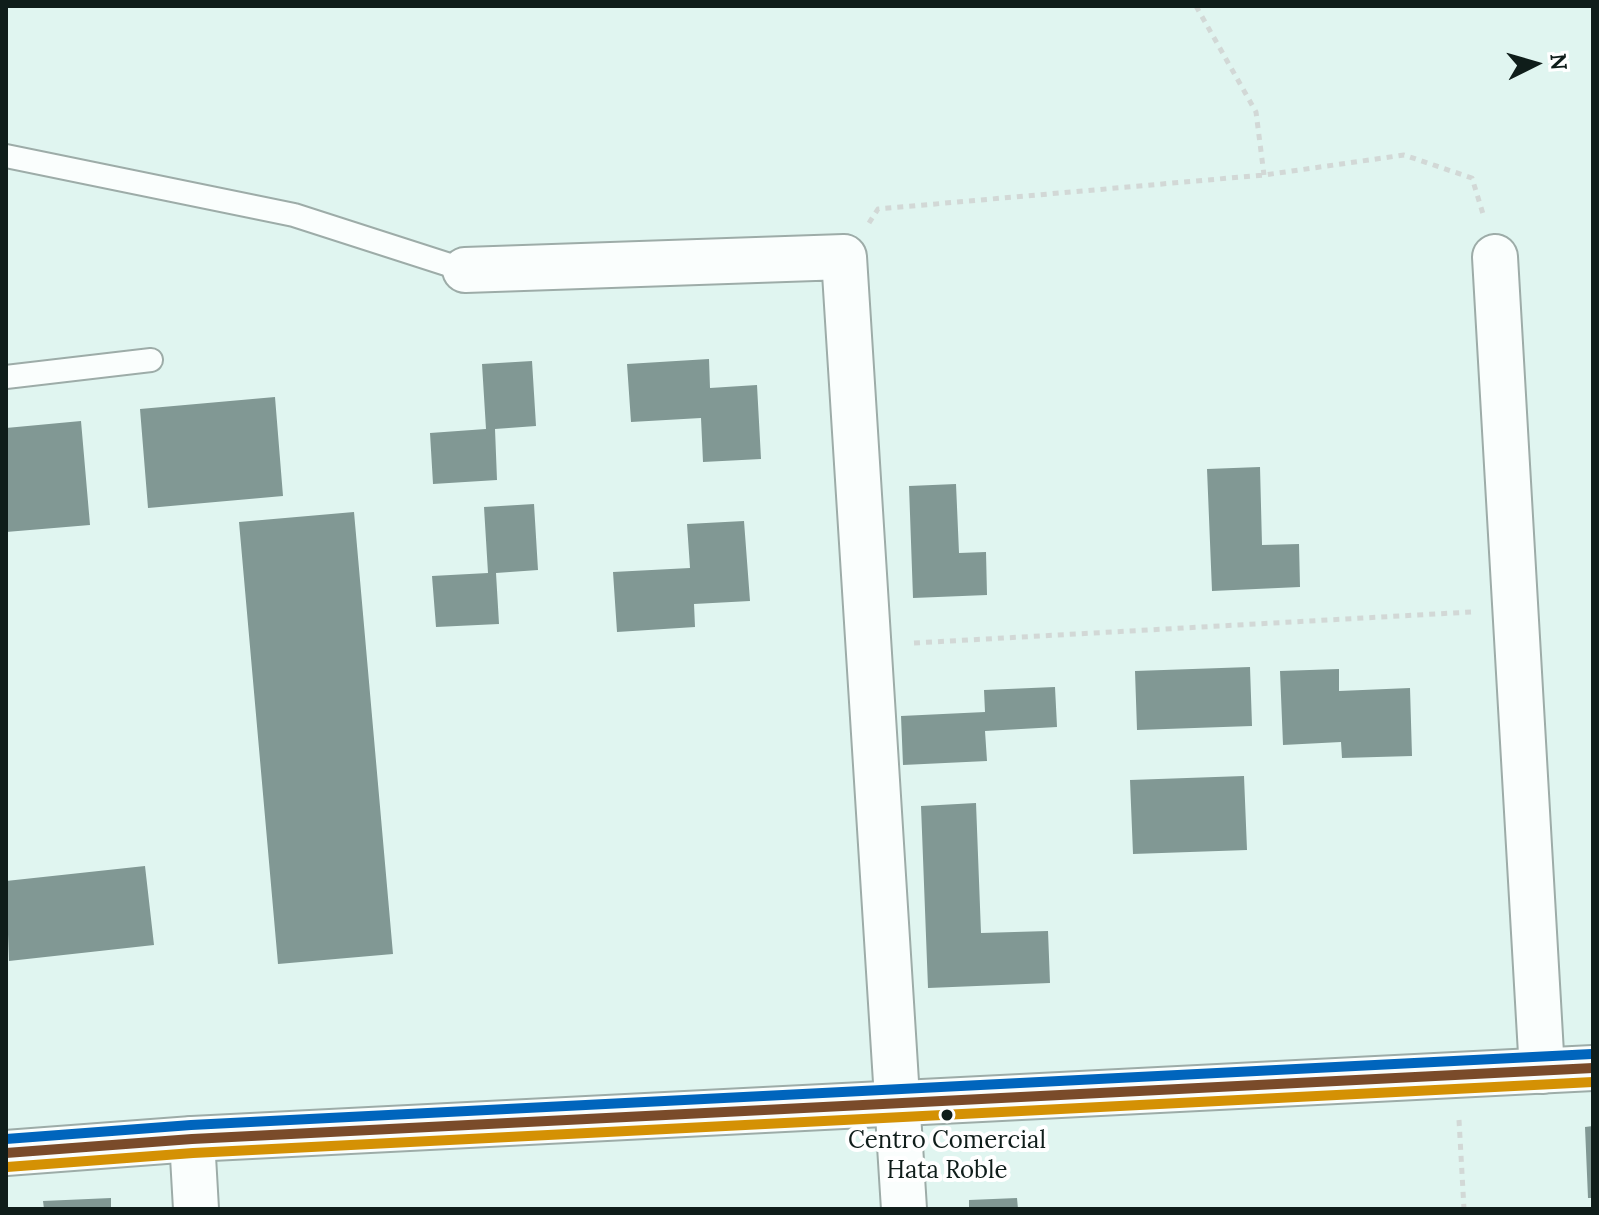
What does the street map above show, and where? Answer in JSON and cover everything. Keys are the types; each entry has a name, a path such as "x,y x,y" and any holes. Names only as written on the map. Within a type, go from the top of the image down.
{"street":[{"path":"465,270 844,257 904,1209"},
{"path":"1495,257 1542,1071"},
{"path":"6,1153 192,1139 1593,1068"},
{"path":"192,1139 196,1209"}],"lane":[{"path":"6,156 294,215 465,270"},
{"path":"6,377 151,360"}],"path":[{"path":"1196,6 1256,112 1264,175"},
{"path":"844,257 878,209 1264,175 1404,155 1472,178 1495,257"},
{"path":"869,646 1515,609"},
{"path":"1456,1075 1464,1209"}],"building":[{"path":"709,359 710,388 757,385 761,459 703,462 701,418 631,422 627,364"},
{"path":"532,361 536,426 495,429 497,480 433,484 430,433 486,429 482,364"},
{"path":"275,397 283,496 148,508 140,409"},
{"path":"81,421 90,525 6,532 6,428"},
{"path":"1260,467 1262,545 1299,544 1300,587 1212,591 1207,469"},
{"path":"956,484 959,553 986,552 987,595 913,598 909,486"},
{"path":"534,504 538,570 496,573 499,624 436,627 432,576 488,573 484,507"},
{"path":"354,512 393,954 278,964 239,522"},
{"path":"744,521 750,601 694,604 695,627 617,632 613,572 690,568 687,524"},
{"path":"1250,667 1252,726 1137,730 1135,671"},
{"path":"1339,669 1339,691 1410,688 1412,756 1342,758 1341,742 1283,745 1280,671"},
{"path":"1055,687 1057,727 985,731 987,761 903,765 901,716 985,712 984,690"},
{"path":"1244,776 1247,850 1133,854 1130,780"},
{"path":"976,803 981,933 1048,931 1050,983 928,988 921,806"},
{"path":"145,866 154,945 9,961 6,881"},
{"path":"1593,1126 1593,1198 1588,1198 1585,1127"},
{"path":"111,1198 111,1209 44,1209 43,1201"},
{"path":"1017,1198 1018,1209 969,1209 969,1200"}],"transit line":[{"path":"6,1139 191,1125 1592,1054"},
{"path":"6,1153 192,1139 1593,1068"},
{"path":"7,1167 193,1153 1593,1082"}],"place":[{"name":"Centro Comercial Hata Roble","path":"947,1115"}]}
